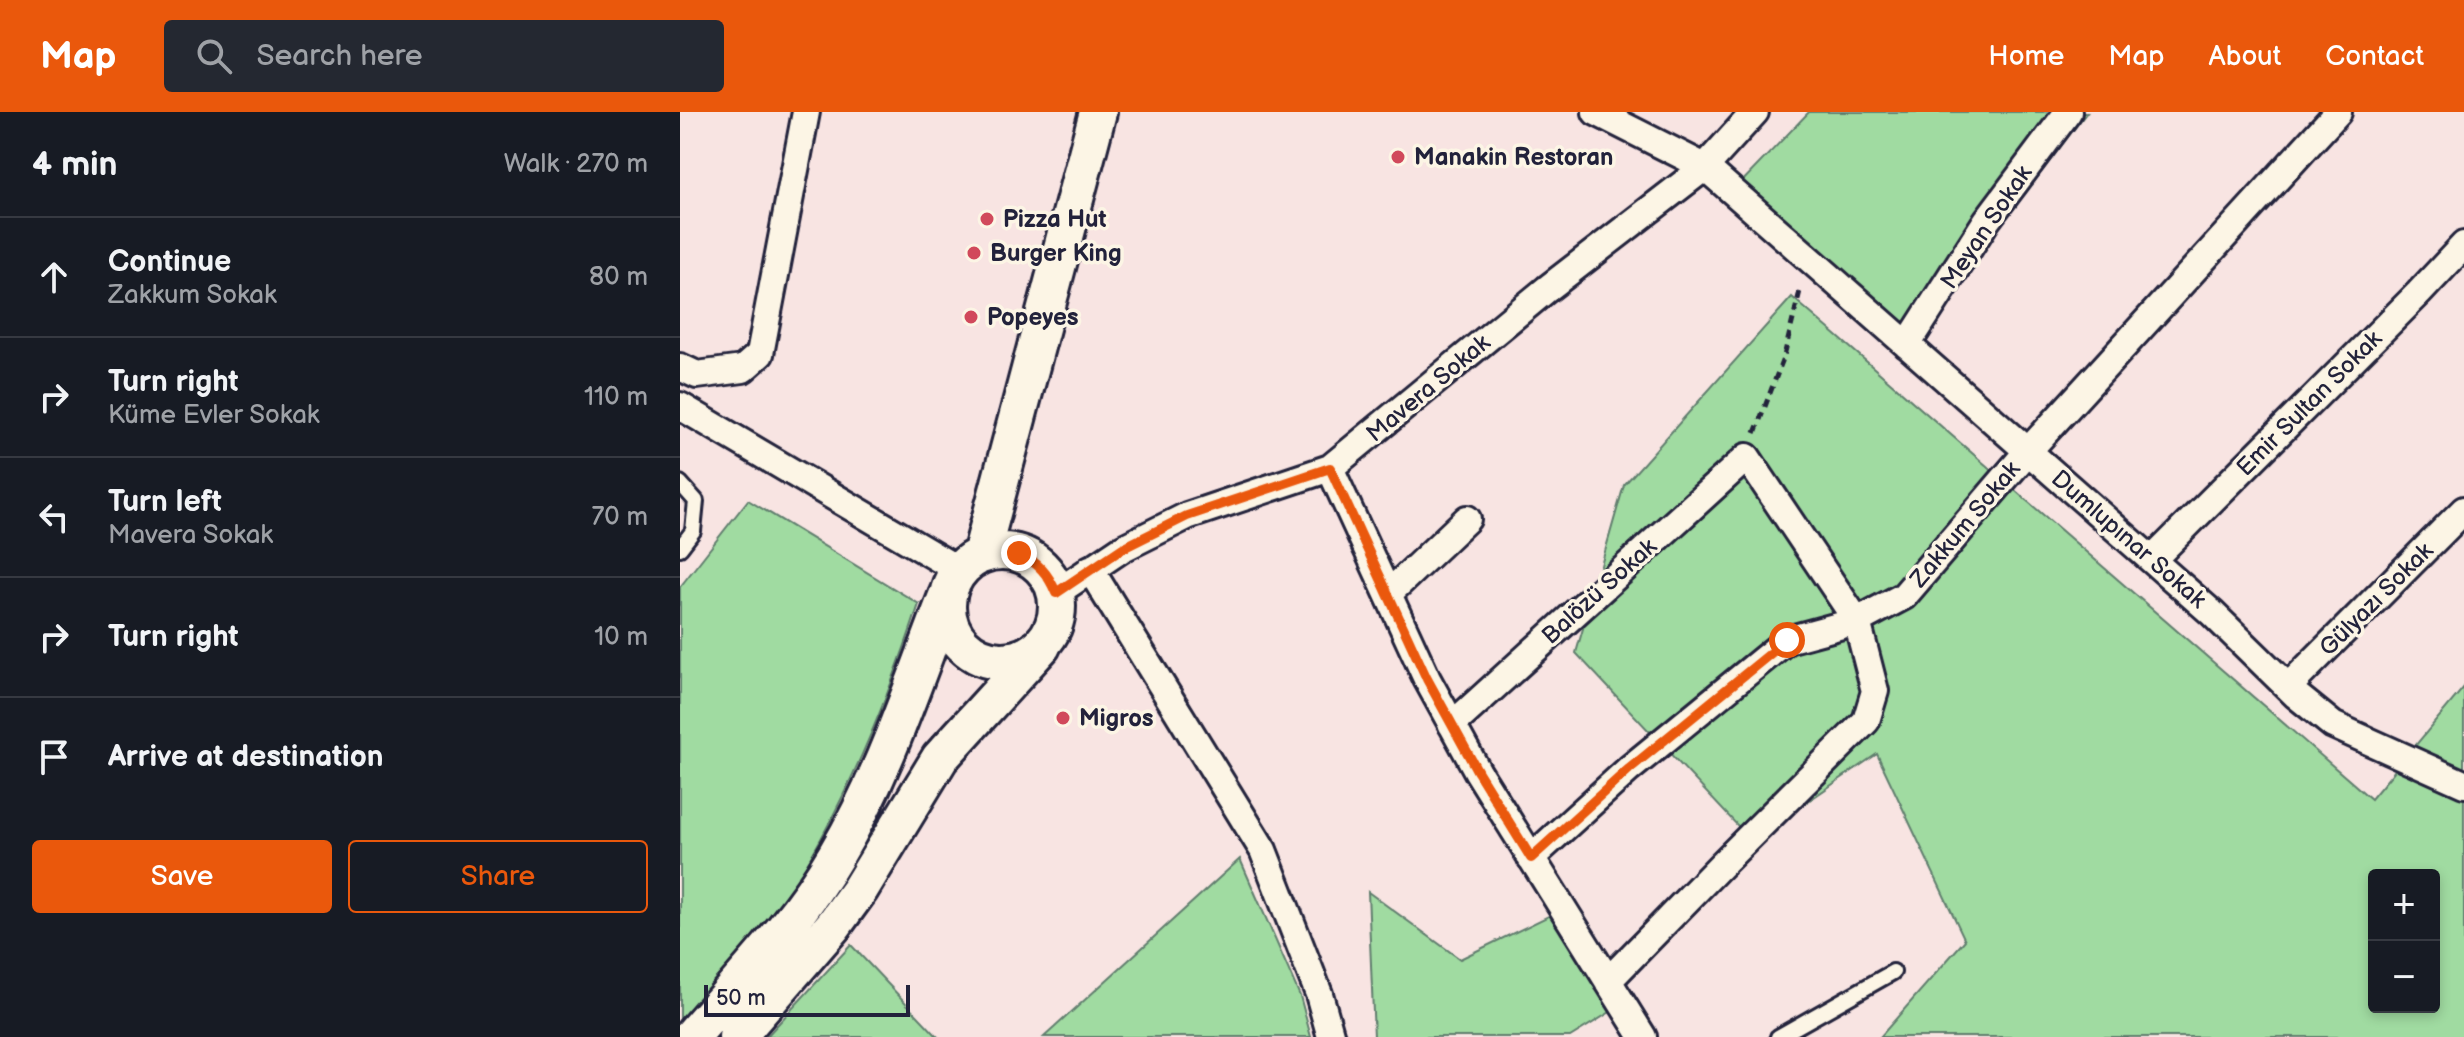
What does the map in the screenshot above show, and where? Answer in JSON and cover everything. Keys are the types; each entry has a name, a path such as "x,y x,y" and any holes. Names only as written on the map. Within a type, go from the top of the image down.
{"main road":[{"path":"1042,646 1010,662 976,656 962,645 952,631 947,614 963,574 1098,112"},
{"path":"691,1037 788,925 834,859 856,820 963,574 1000,551 1036,562 1049,576 1056,593 1058,612 1053,630 940,758 860,889 833,926 737,1037"}],"street":[{"path":"680,367 697,375 743,369 760,354 806,112"},
{"name":"Dumlupınar Sokak","path":"1596,112 1705,167 2212,613 2288,687 2333,725 2464,784"},
{"name":"Mavera Sokak","path":"1056,593 1123,548 1187,516 1330,468 1547,289 1705,167 1755,112"},
{"name":"Meyan Sokak","path":"1907,345 1987,220 2068,112"},
{"name":"Zakkum Sokak","path":"1531,858 1629,769 1787,640 1857,621 1904,596 2028,451 2338,112"},
{"name":"Emir Sultan Sokak","path":"2152,560 2464,245"},
{"path":"680,406 963,574"},
{"path":"1608,981 1866,721 1875,691 1857,621 1747,457"},
{"name":"Balözü Sokak","path":"1452,725 1747,457"},
{"path":"1330,468 1427,679 1452,725 1643,1037"},
{"name":"Gülyazı Sokak","path":"2288,687 2464,510"},
{"path":"1388,594 1467,519"},
{"path":"1090,569 1263,850 1319,994 1331,1037"}],"lane":[{"path":"680,483 696,501 693,531 680,548"},
{"path":"1778,1037 1893,972"}],"path":[{"path":"1747,457 1784,356 1808,258"}],"green space":[{"path":"1809,112 2087,112 1915,339 1736,188"},
{"path":"1792,297 2371,799 2464,687 2464,1037 1880,1037 1965,940 1877,754 1751,840 1576,653 1624,485"},
{"path":"748,500 919,604 875,724 821,839 766,927 680,1029 680,587"},
{"path":"1240,859 1300,996 1311,1037 1044,1037"},
{"path":"1368,892 1460,959 1565,908 1620,1006 1570,1037 1374,1037"},
{"path":"851,945 938,1037 766,1037"}],"place":[{"name":"Manakin Restoran","path":"1398,157"},
{"name":"Pizza Hut","path":"987,219"},
{"name":"Burger King","path":"974,253"},
{"name":"Popeyes","path":"971,317"},
{"name":"Migros","path":"1063,718"}],"route":[{"path":"1019,553 1036,562 1049,576 1056,593 1123,548 1187,516 1330,468 1427,679 1478,772 1531,858 1629,769 1787,640"}]}
